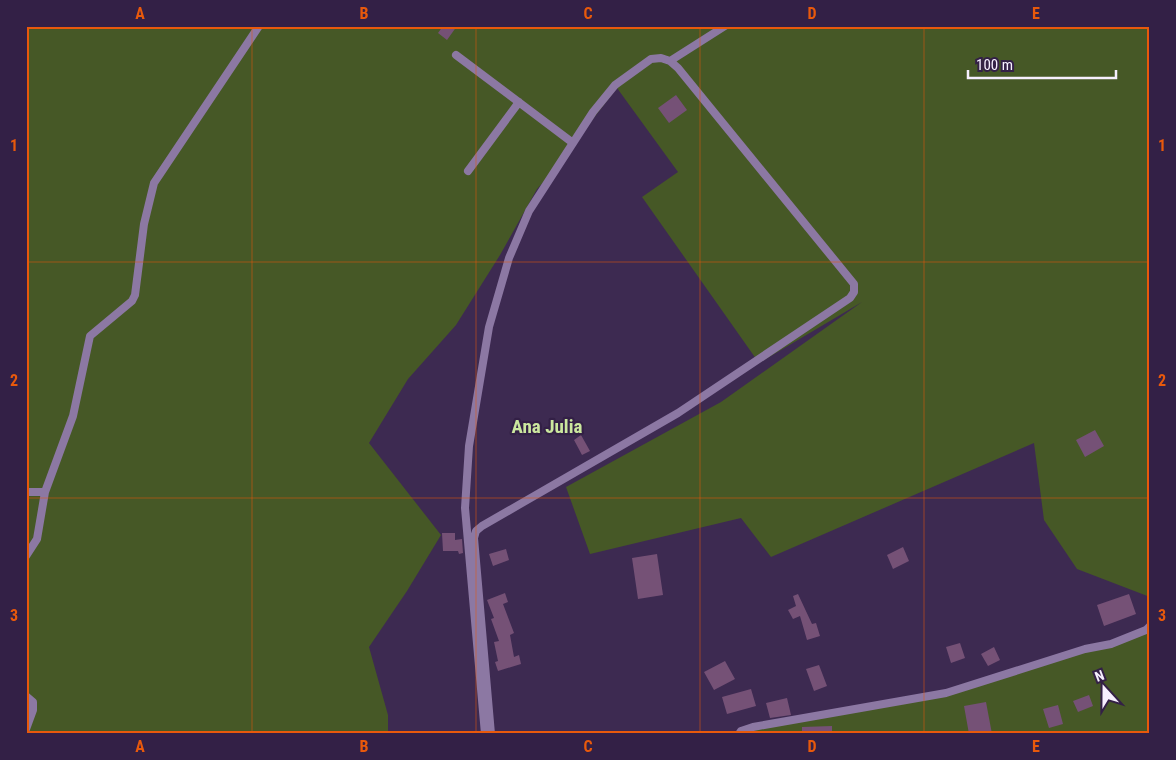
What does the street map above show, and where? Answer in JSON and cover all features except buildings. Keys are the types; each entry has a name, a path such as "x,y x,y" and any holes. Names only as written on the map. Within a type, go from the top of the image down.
{"street":[{"path":"26,556 37,539 45,492 73,416 90,336 132,301 135,295 144,224 154,183 258,26"},
{"path":"670,61 725,26"},
{"path":"456,55 573,143"},
{"path":"485,734 465,508 469,446 489,327 509,258 529,211 593,112 614,85 651,59 661,58 670,61 678,68 854,284 854,292 850,298 678,413 476,531 474,538 491,734"},
{"path":"468,171 519,102"},
{"path":"26,492 45,492"},
{"path":"739,734 740,731 753,727 946,693 1085,649 1111,644 1146,630 1150,626"},
{"path":"26,696 33,702 33,710 26,728"}],"green space":[{"path":"26,26 1150,26 1150,597 1077,569 1044,520 1034,443 771,557 741,518 590,554 566,487 721,402 862,302 759,363 642,197 678,172 617,88 537,189 500,255 456,325 408,379 369,443 441,535 407,591 369,647 388,715 388,734 26,734"},
{"path":"1150,626 1150,734 739,734 741,731 946,693 1111,644"}],"district":[{"name":"Ana Julia","path":"547,426"}]}
